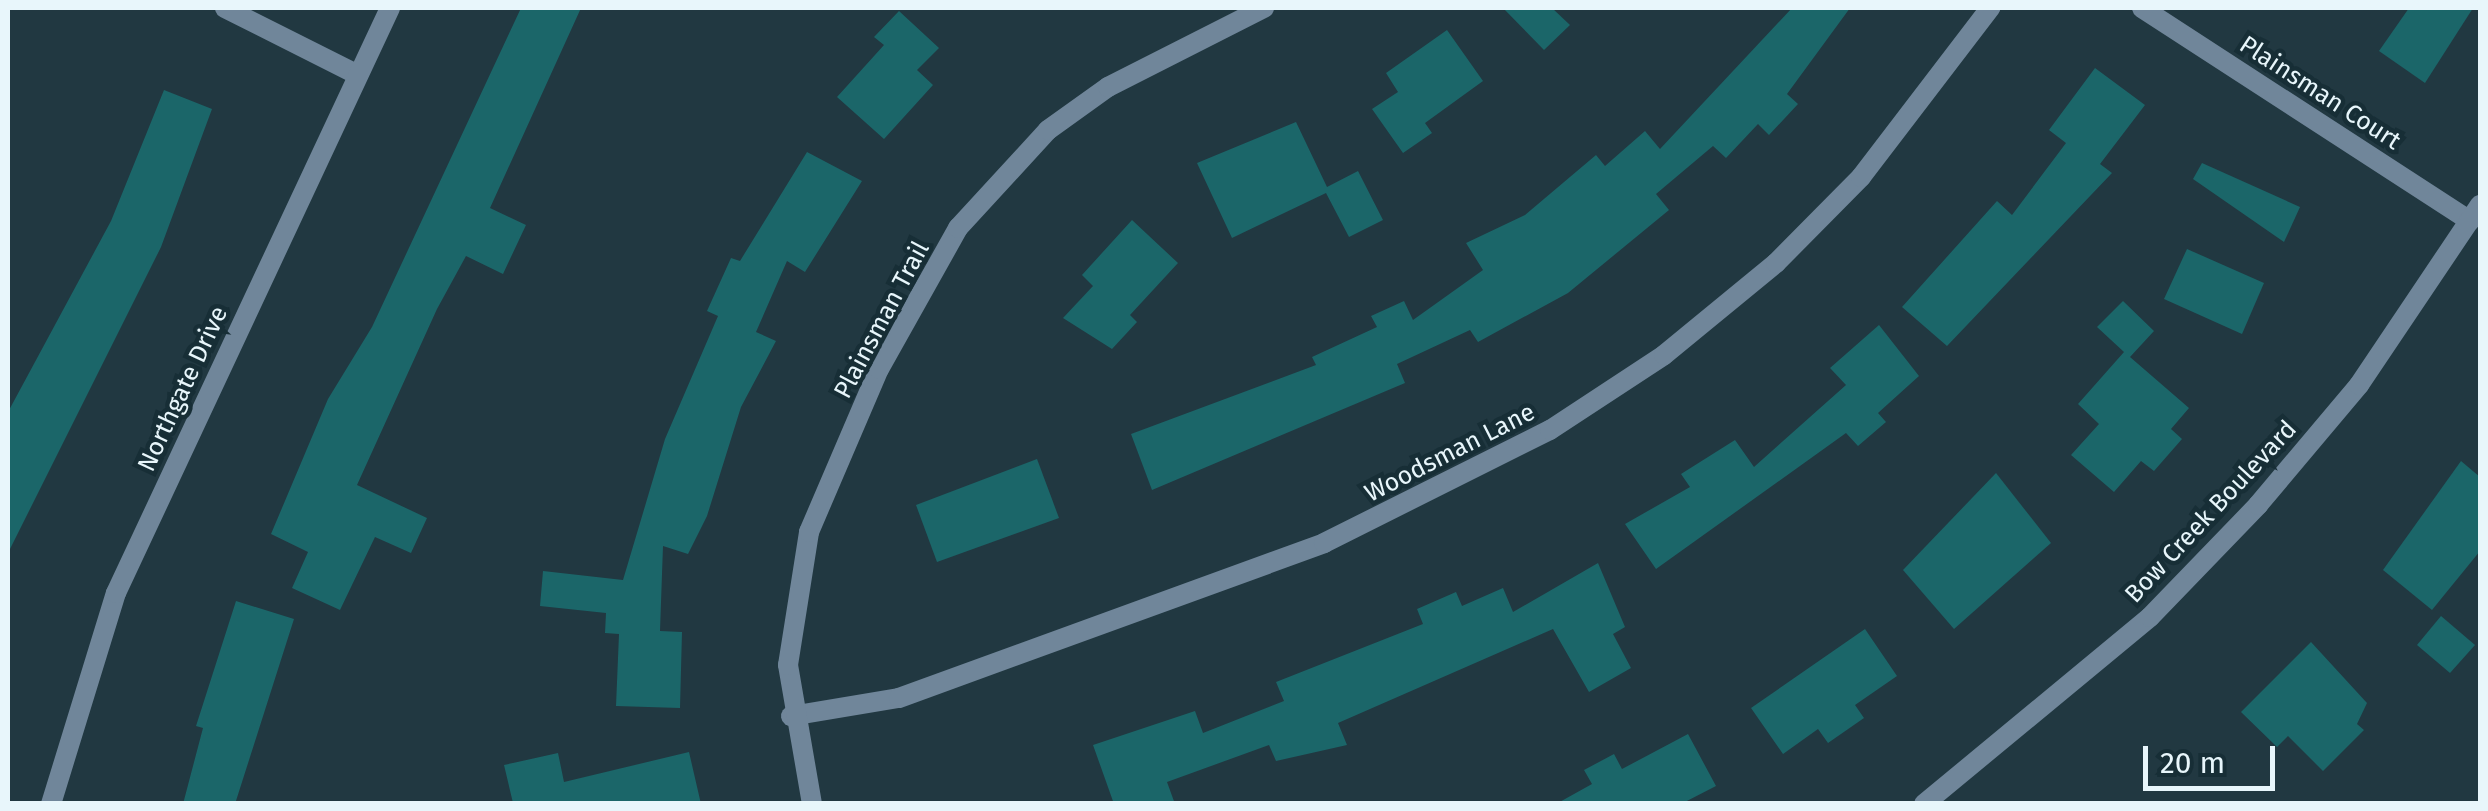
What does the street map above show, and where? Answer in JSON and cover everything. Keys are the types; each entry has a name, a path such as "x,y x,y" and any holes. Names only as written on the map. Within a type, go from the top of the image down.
{"street":[{"path":"225,8 358,74"},
{"name":"Northgate Drive","path":"52,804 116,593 390,8"},
{"name":"Plainsman Trail","path":"812,804 791,716 793,598 809,532 879,370 958,228 1022,156 1093,98 1264,8"},
{"name":"Woodsman Lane","path":"791,716 900,698 1324,543 1550,430 1664,355 1776,263 1861,176 1990,8"},
{"name":"Plainsman Court","path":"2142,8 2475,213"},
{"name":"Bow Creek Boulevard","path":"1924,804 2107,655 2258,505 2358,386 2475,213"}],"building":[{"path":"521,8 581,8 490,208 526,225 503,274 466,256 437,309 357,485 427,518 411,553 375,537 340,610 292,588 308,552 271,534 328,399 372,327"},
{"path":"1503,8 1552,8 1570,25 1544,50"},
{"path":"1792,8 1850,8 1787,94 1798,104 1769,135 1758,124 1726,158 1713,146 1656,194 1669,210 1568,293 1478,342 1470,330 1397,364 1405,383 1152,490 1131,434 1316,365 1312,357 1377,327 1371,316 1404,301 1413,320 1483,270 1466,243 1525,215 1596,155 1605,166 1645,131 1660,149"},
{"path":"2409,8 2473,8 2425,83 2379,51"},
{"path":"899,11 939,48 917,70 933,85 884,139 837,97 884,45 874,37"},
{"path":"1447,30 1483,81 1425,123 1432,133 1403,153 1372,109 1398,92 1386,73"},
{"path":"2095,68 2145,105 2100,164 2112,173 1947,346 1902,307 1997,201 2012,215 2066,143 2049,130"},
{"path":"164,90 212,109 161,247 8,553 8,412 111,221"},
{"path":"1296,122 1327,187 1358,171 1383,220 1349,237 1326,193 1232,238 1197,163"},
{"path":"807,152 862,181 805,272 787,261 756,332 776,341 741,407 707,516 688,554 663,546 660,631 682,632 680,708 616,706 619,634 605,633 606,613 540,606 543,571 623,580 665,439 718,316 707,311 731,258 740,261"},
{"path":"2202,163 2300,207 2284,242 2193,179"},
{"path":"1132,220 1178,263 1130,315 1137,322 1112,349 1063,318 1093,286 1082,275"},
{"path":"2187,249 2264,283 2242,334 2164,299"},
{"path":"2123,301 2154,331 2130,357 2189,408 2171,429 2182,439 2154,471 2141,461 2114,492 2071,455 2099,424 2078,404 2124,352 2097,327"},
{"path":"1879,325 1919,376 1878,413 1886,422 1858,446 1846,433 1656,569 1625,524 1690,487 1681,474 1735,440 1754,467 1846,385 1830,368"},
{"path":"1037,459 1059,518 937,562 916,505"},
{"path":"2461,461 2480,477 2480,551 2432,610 2383,570"},
{"path":"1996,473 2051,543 1954,629 1903,570"},
{"path":"1598,563 1625,627 1613,634 1631,668 1589,692 1553,629 1338,723 1347,745 1276,761 1269,745 1167,782 1175,804 1114,804 1093,745 1195,711 1203,733 1284,701 1276,682 1423,624 1417,609 1456,592 1462,606 1503,588 1513,612"},
{"path":"236,601 294,619 235,804 183,804 203,728 196,726"},
{"path":"2441,616 2475,645 2450,673 2417,645"},
{"path":"1865,629 1897,676 1855,705 1864,718 1828,743 1818,729 1783,754 1751,708"},
{"path":"2311,642 2367,703 2357,724 2364,730 2323,771 2288,736 2277,747 2241,712"},
{"path":"1688,734 1716,786 1681,804 1556,804 1592,784 1584,770 1614,754 1622,769"},
{"path":"689,752 701,804 513,803 504,765 558,753 564,782"}]}
